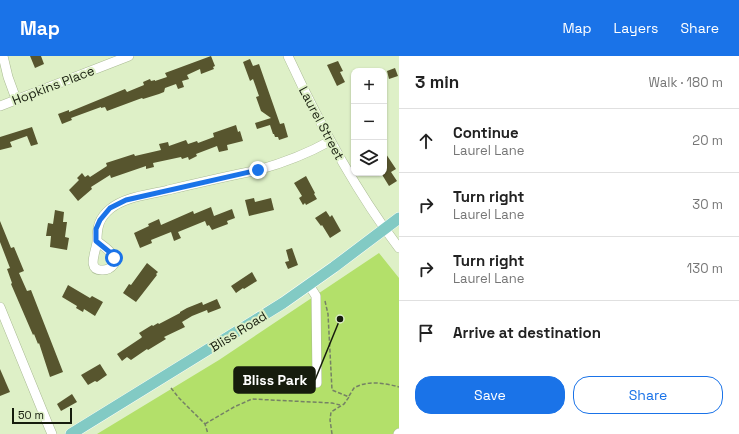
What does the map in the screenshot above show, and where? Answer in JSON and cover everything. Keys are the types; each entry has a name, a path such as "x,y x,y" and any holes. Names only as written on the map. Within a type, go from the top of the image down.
{"main road":[{"name":"Bliss Road","path":"71,434 249,324 309,285 399,218"}],"street":[{"path":"3,56 8,77 16,99"},
{"name":"Hopkins Place","path":"0,106 129,56"},
{"name":"Laurel Street","path":"288,56 330,141 351,177 399,248"},
{"path":"96,241 96,229 100,220 110,208 126,200 258,170 314,150 330,141"},
{"path":"309,285 316,296 317,383"},
{"path":"0,307 52,434"}],"path":[{"path":"324,299 328,314 332,390 349,397"},
{"path":"332,434 330,420 331,412 342,405 354,388 366,384 385,383 399,387"},
{"path":"171,388 205,424 208,434"},
{"path":"205,424 234,407 252,399 332,403 342,405"}],"green space":[{"path":"379,253 399,278 399,434 97,434 219,360"}],"building":[{"path":"30,56 41,56 44,64 35,68"},
{"path":"211,56 215,66 213,67 214,69 201,74 200,69 187,75 189,79 182,81 184,87 178,89 176,84 165,88 164,92 159,94 143,99 142,98 107,111 105,107 101,107 71,118 72,120 62,124 58,114 69,110 69,112 125,89 127,92 144,85 143,82 150,79 151,81 155,81 167,77 165,73"},
{"path":"250,59 253,66 259,64 280,124 284,123 288,137 279,140 278,137 275,137 273,134 270,125 257,129 255,123 271,118 261,111 256,97 259,96 253,79 250,81 243,62"},
{"path":"338,61 343,71 340,72 345,82 337,86 327,65"},
{"path":"395,68 398,76 389,79 387,71"},
{"path":"236,125 238,132 240,131 243,141 227,145 228,150 219,152 217,146 196,154 197,156 189,160 188,157 182,159 181,157 153,163 154,167 146,169 146,166 111,178 110,175 91,187 92,189 78,201 69,190 79,180 77,178 82,173 85,177 88,175 90,177 107,166 106,163 134,154 135,156 161,150 159,144 168,142 169,146 186,140 188,144 197,141 198,143 214,137 213,133"},
{"path":"32,127 38,144 31,146 27,136 10,142 12,147 0,150 0,137"},
{"path":"387,156 396,169 391,172 397,181 389,186 383,176 387,176"},
{"path":"306,176 317,199 303,205 299,198 302,196 294,183"},
{"path":"254,198 255,202 271,198 274,210 249,216 245,200"},
{"path":"211,207 214,216 232,209 235,218 227,221 228,224 212,230 209,225 207,226 205,221 178,232 181,238 174,241 171,232 151,240 152,243 140,248 134,233 149,226 148,224 159,219 161,225 193,211 194,214"},
{"path":"55,210 64,212 63,222 67,222 65,237 69,238 67,250 50,247 51,236 46,236 48,223 53,224"},
{"path":"326,211 330,217 332,215 341,231 330,238 322,225 321,226 315,218"},
{"path":"0,221 11,248 14,247 24,271 19,273 27,291 31,290 63,372 50,377 39,343 38,344 34,334 33,335 11,284 12,283 7,269 10,268 0,242"},
{"path":"292,248 298,265 288,269 285,262 289,261 286,250"},
{"path":"147,263 158,272 136,302 123,293 129,284 131,285"},
{"path":"252,272 257,281 236,293 231,286"},
{"path":"68,285 90,298 92,296 103,302 95,316 84,309 83,312 76,308 77,306 62,297"},
{"path":"217,299 221,308 208,313 207,310 192,316 182,322 185,327 164,337 166,339 148,350 147,349 131,360 127,357 122,361 117,354 141,338 142,337 139,333 152,325 159,324 187,308 202,302 203,305"},
{"path":"100,364 107,375 97,382 95,381 88,385 81,375"},
{"path":"0,369 10,392 0,396"},
{"path":"72,394 77,402 61,411 57,404"}],"place":[{"name":"Bliss Park","path":"340,319"}],"route":[{"path":"114,258 112,254 96,241 97,225 105,213 113,206 133,198 258,170"}]}
